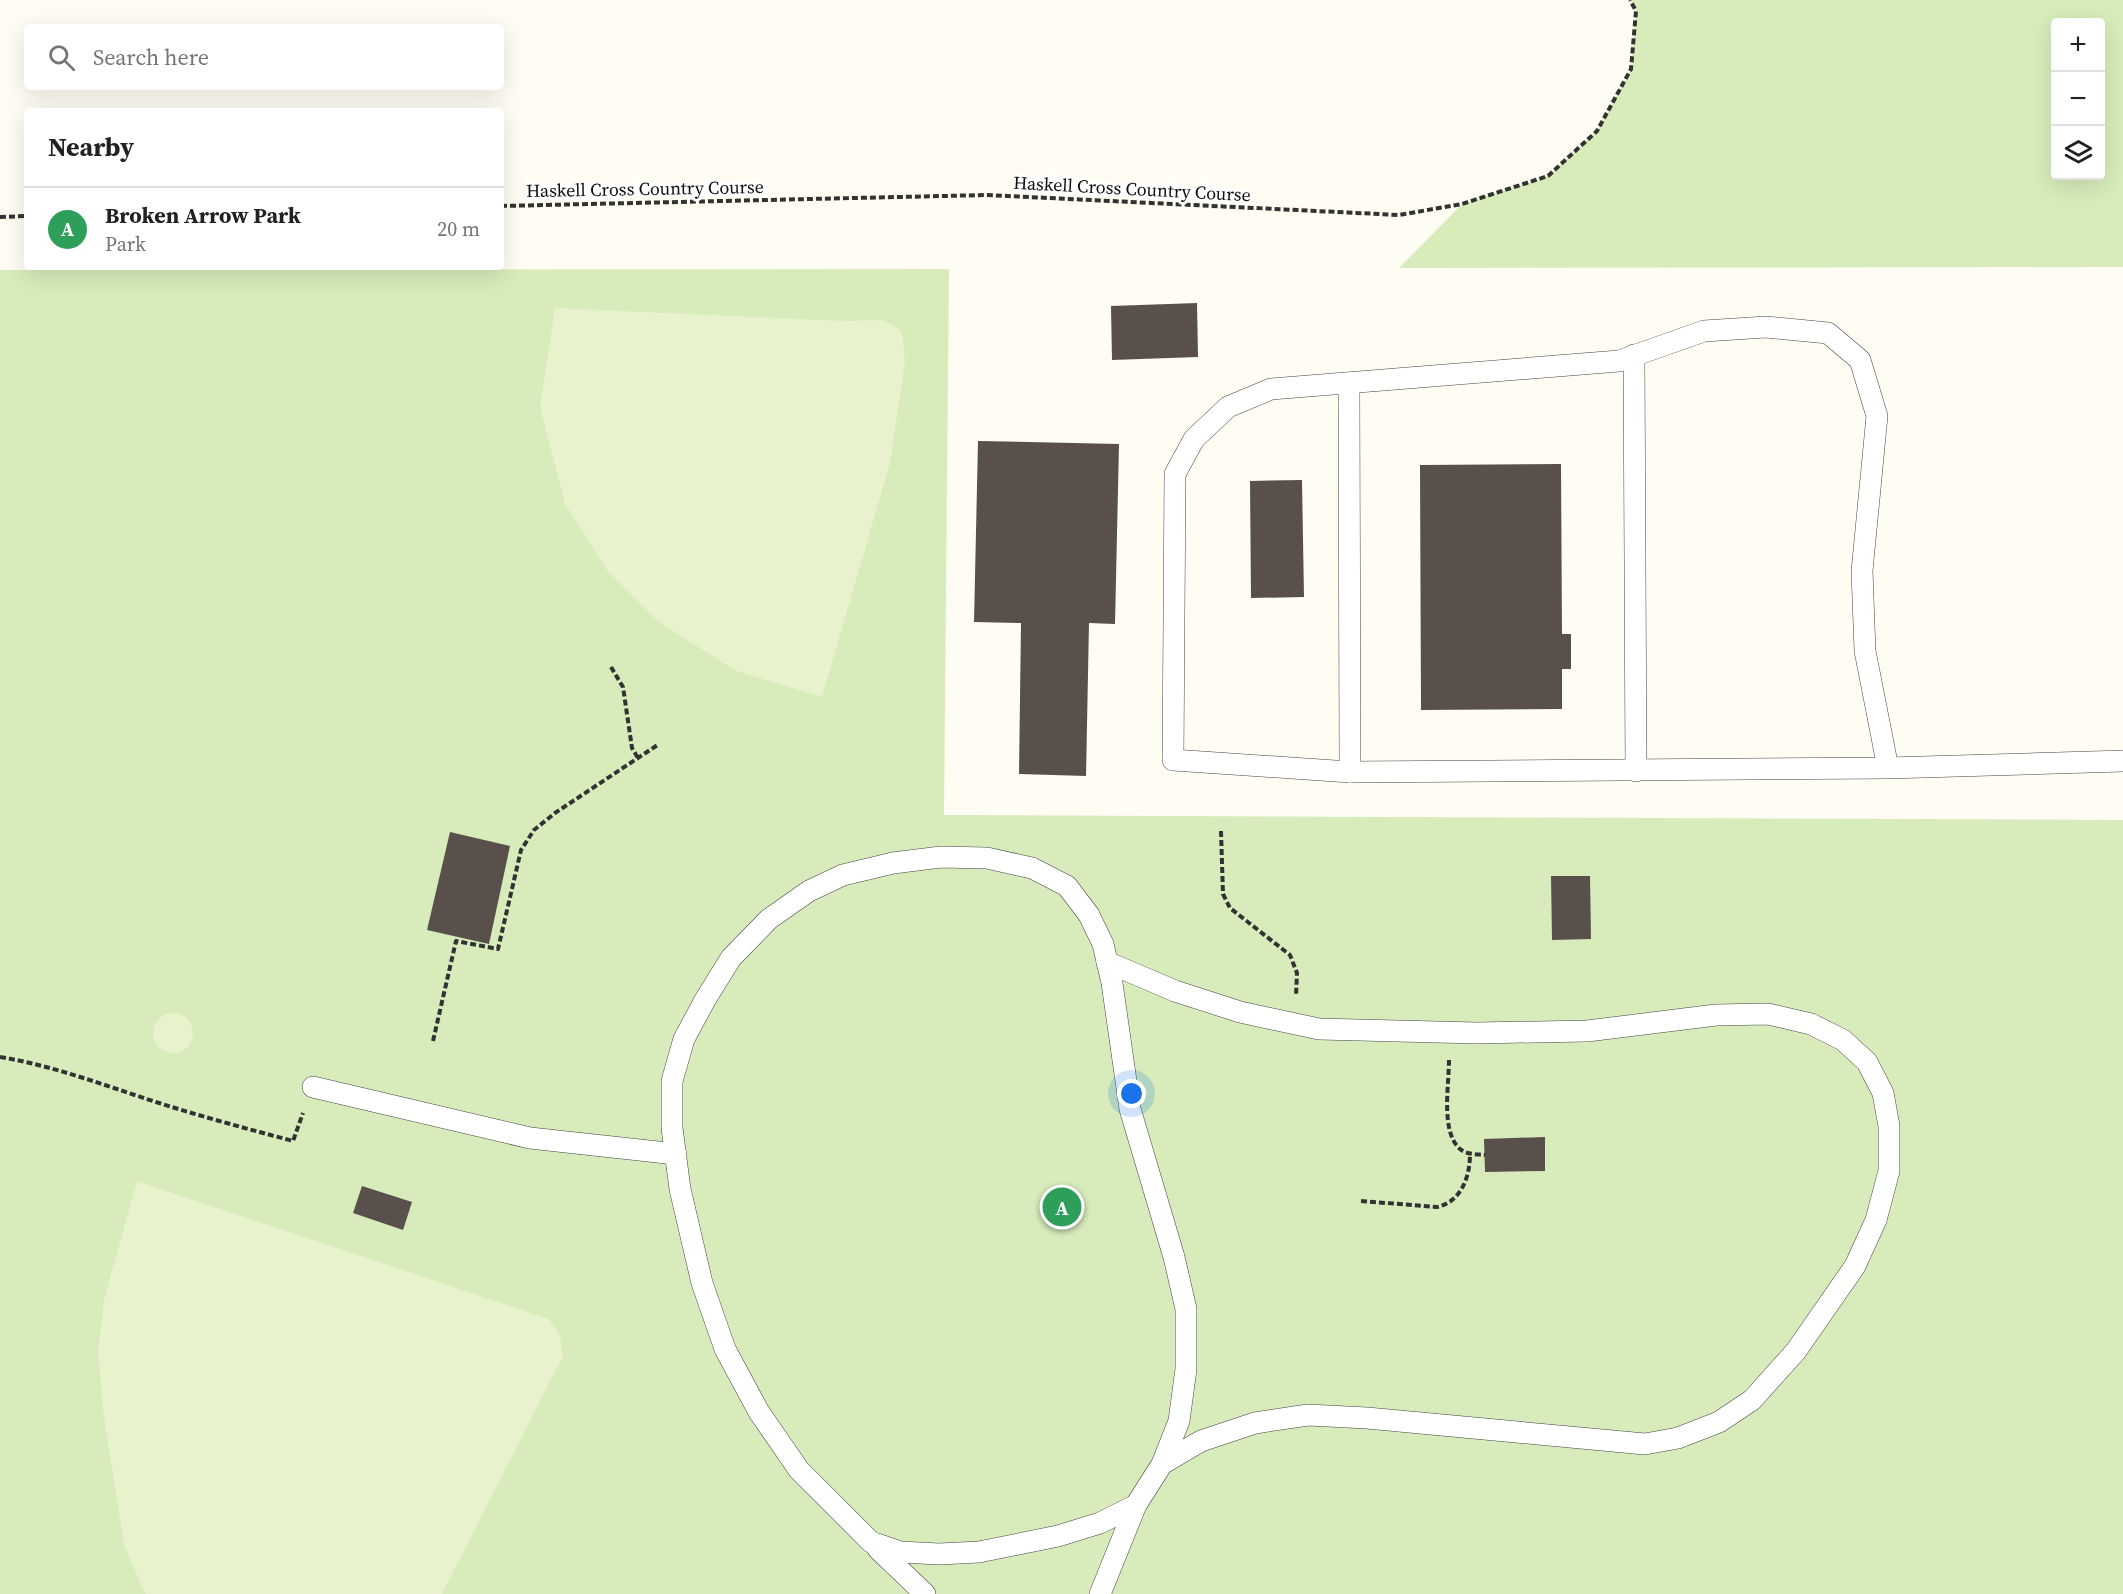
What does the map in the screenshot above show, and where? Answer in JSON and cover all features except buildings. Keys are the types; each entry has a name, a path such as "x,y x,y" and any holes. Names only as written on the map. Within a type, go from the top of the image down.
{"lane":[{"path":"1888,768 1865,651 1862,571 1877,416 1860,360 1828,333 1766,327 1704,331 1619,361 1270,389 1228,407 1194,439 1175,474 1173,760 1350,772 1888,768 2123,761"},
{"path":"1634,356 1636,771"},
{"path":"1349,383 1350,772"},
{"path":"925,1594 799,1470 759,1412 725,1349 702,1283 681,1189 672,1128 672,1081 684,1040 705,1000 731,958 769,919 809,891 843,875 893,863 941,857 987,858 1032,868 1067,886 1089,915 1103,944 1112,983 1130,1109 1174,1257 1186,1309 1186,1369 1179,1421 1162,1464 1136,1505 1100,1594"},
{"path":"1107,962 1175,991 1240,1012 1319,1029 1450,1032 1587,1030 1716,1016 1768,1014 1811,1024 1843,1040 1867,1062 1883,1093 1889,1126 1889,1171 1876,1220 1855,1266 1796,1351 1752,1400 1719,1422 1678,1438 1645,1444 1367,1418 1308,1415 1255,1423 1201,1441 1162,1464"},
{"path":"313,1087 530,1138 676,1154"},
{"path":"871,1542 900,1552 939,1554 979,1552 1058,1536 1100,1523 1136,1505"}],"path":[{"name":"Haskell Cross Country Course","path":"504,206 987,195 1399,215 1462,204 1548,176 1597,131 1631,69 1636,11 1630,0"},
{"path":"0,217 24,216"},
{"path":"611,667 623,687 632,748 638,758"},
{"path":"433,1041 456,941 498,949 521,850 534,830 555,813 659,744"},
{"path":"1221,831 1223,894 1230,908 1290,955 1297,973 1294,1024"},
{"path":"1450,1032 1447,1121 1450,1134 1459,1148 1470,1154 1485,1155"},
{"path":"0,1057 32,1062 160,1103 292,1141 313,1087"},
{"path":"1361,1201 1437,1207 1448,1204 1464,1186 1470,1172 1470,1154"}],"green space":[{"path":"1630,0 2123,0 2123,267 1399,268 1462,204 1548,176 1597,131 1631,69 1636,11"},
{"path":"949,269 944,815 2123,820 2123,1594 0,1594 0,270"},
{"path":"555,308 843,321 883,320 902,331 905,362 890,463 822,697 736,671 660,623 607,570 565,504 540,407"},
{"path":"173,1013 181,1014 187,1019 192,1025 192,1041 187,1047 181,1052 173,1053 165,1052 159,1047 154,1041 153,1033 154,1025 159,1019 165,1014"},
{"path":"137,1181 549,1319 560,1336 563,1356 442,1594 146,1594 143,1590 124,1544 104,1417 98,1354 104,1300"}],"place":[{"name":"Broken Arrow Park","path":"1062,1207"}]}
